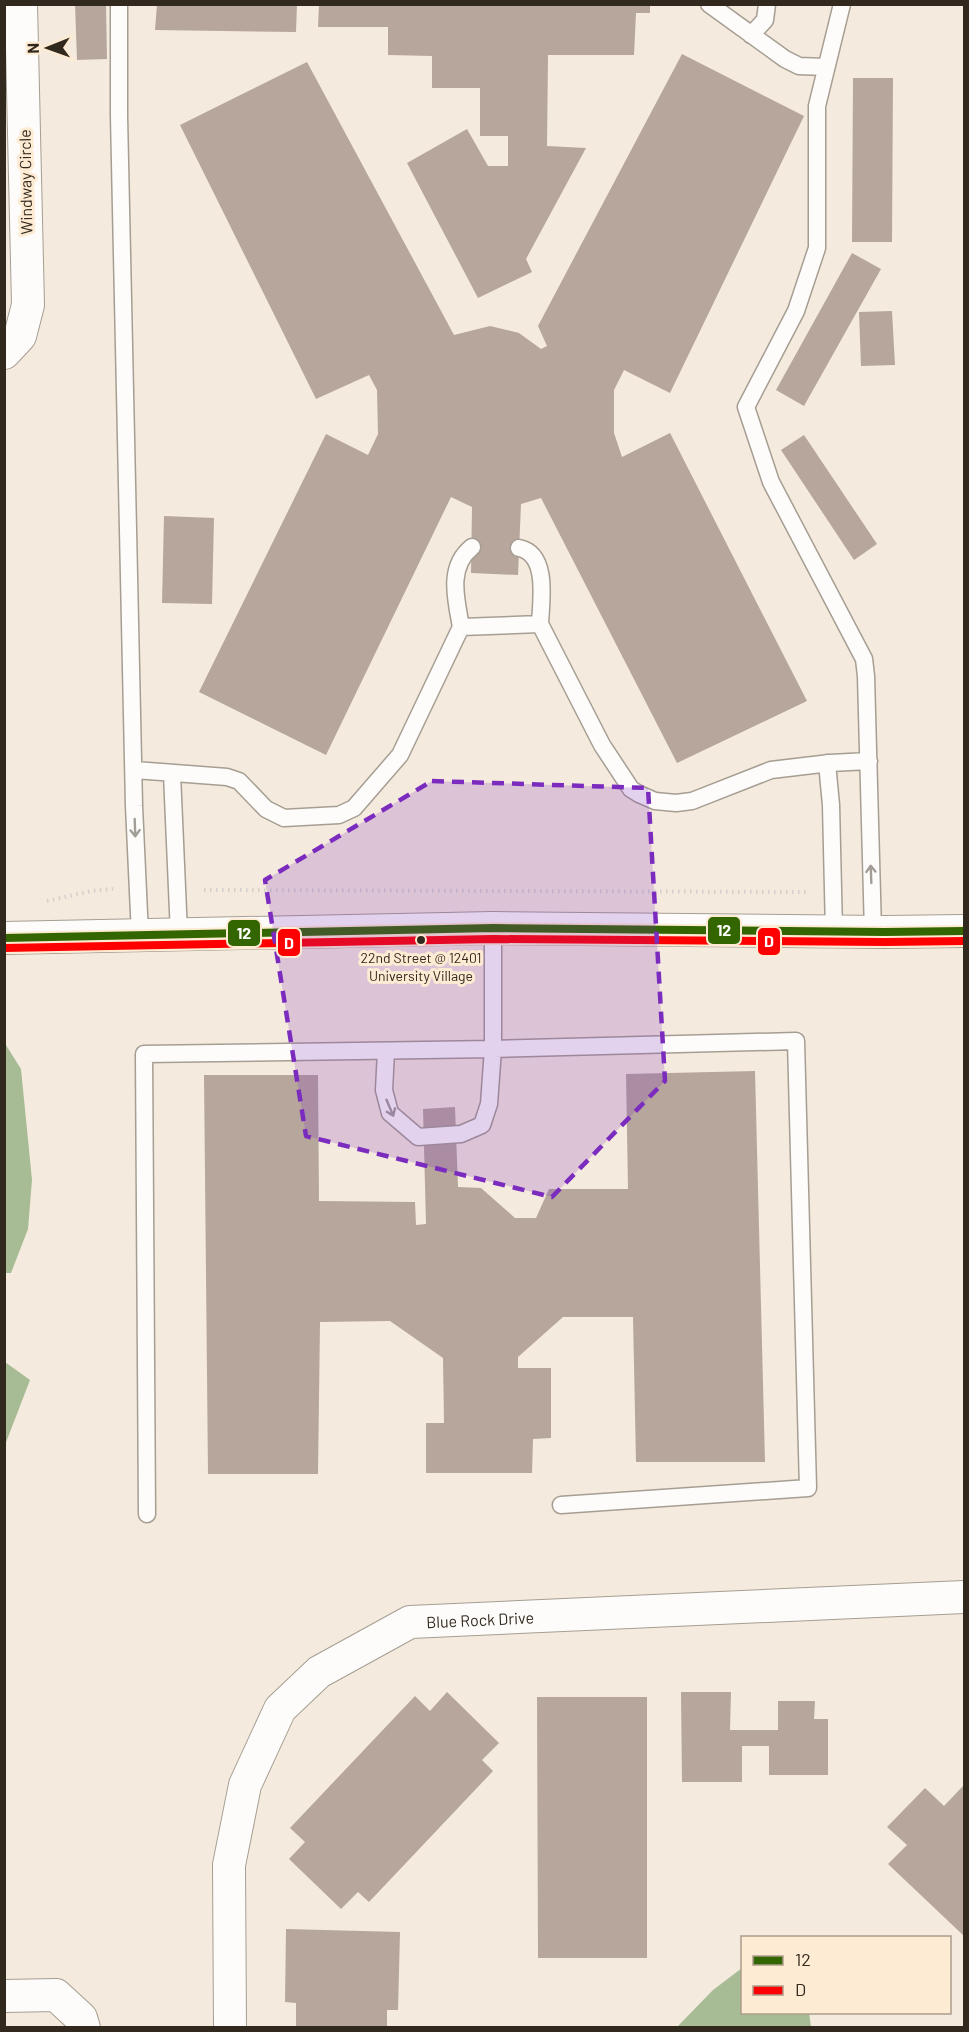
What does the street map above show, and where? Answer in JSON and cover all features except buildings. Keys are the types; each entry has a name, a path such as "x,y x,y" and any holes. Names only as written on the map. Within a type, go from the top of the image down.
{"street":[{"name":"Windway Circle","path":"4,353 20,336 28,305 21,4"},
{"path":"4,938 493,928 834,932 964,931"},
{"name":"Blue Rock Drive","path":"230,2028 229,1865 245,1785 279,1709 319,1672 411,1622 964,1597"},
{"path":"4,1996 56,1995 81,2018 84,2028"}],"lane":[{"path":"119,4 119,116 140,935"},
{"path":"709,4 785,59 799,66 826,67"},
{"path":"751,35 765,20 767,4"},
{"path":"842,4 817,106 817,248 796,311 746,407 771,482 864,659 873,932"},
{"path":"135,770 227,777 239,781 266,809 284,818 339,815 354,808 400,754 461,627 455,573 462,555 472,547"},
{"path":"519,548 526,549 537,562 542,579 540,624 602,745 631,789 639,794 655,801 676,803 692,801 771,770 827,763 869,761"},
{"path":"461,627 540,624"},
{"path":"827,763 831,805 834,932"},
{"path":"172,774 179,934"},
{"path":"386,1051 384,1090 390,1113 418,1137 462,1134 482,1125 489,1104 493,1049 493,928"},
{"path":"147,1514 144,1054 493,1049 796,1041 808,1488 561,1505"}],"path":[{"path":"45,901 91,891 137,886"},
{"path":"176,888 833,892"}],"highlighted area":[{"path":"432,781 648,788 665,1081 552,1197 306,1136 265,880"}],"shaded area":[{"path":"4,1042 21,1069 32,1180 28,1229 11,1273 5,1273"},
{"path":"5,1362 30,1380 5,1445"},
{"path":"741,1969 741,2014 809,2014 811,2027 669,2027 678,2026 713,1990"}],"transit line":[{"name":"12","path":"4,938 493,928 964,931"},
{"name":"D","path":"4,948 493,939 964,941"}],"place":[{"name":"22nd Street @ 12401 University Village","path":"421,940"}]}
